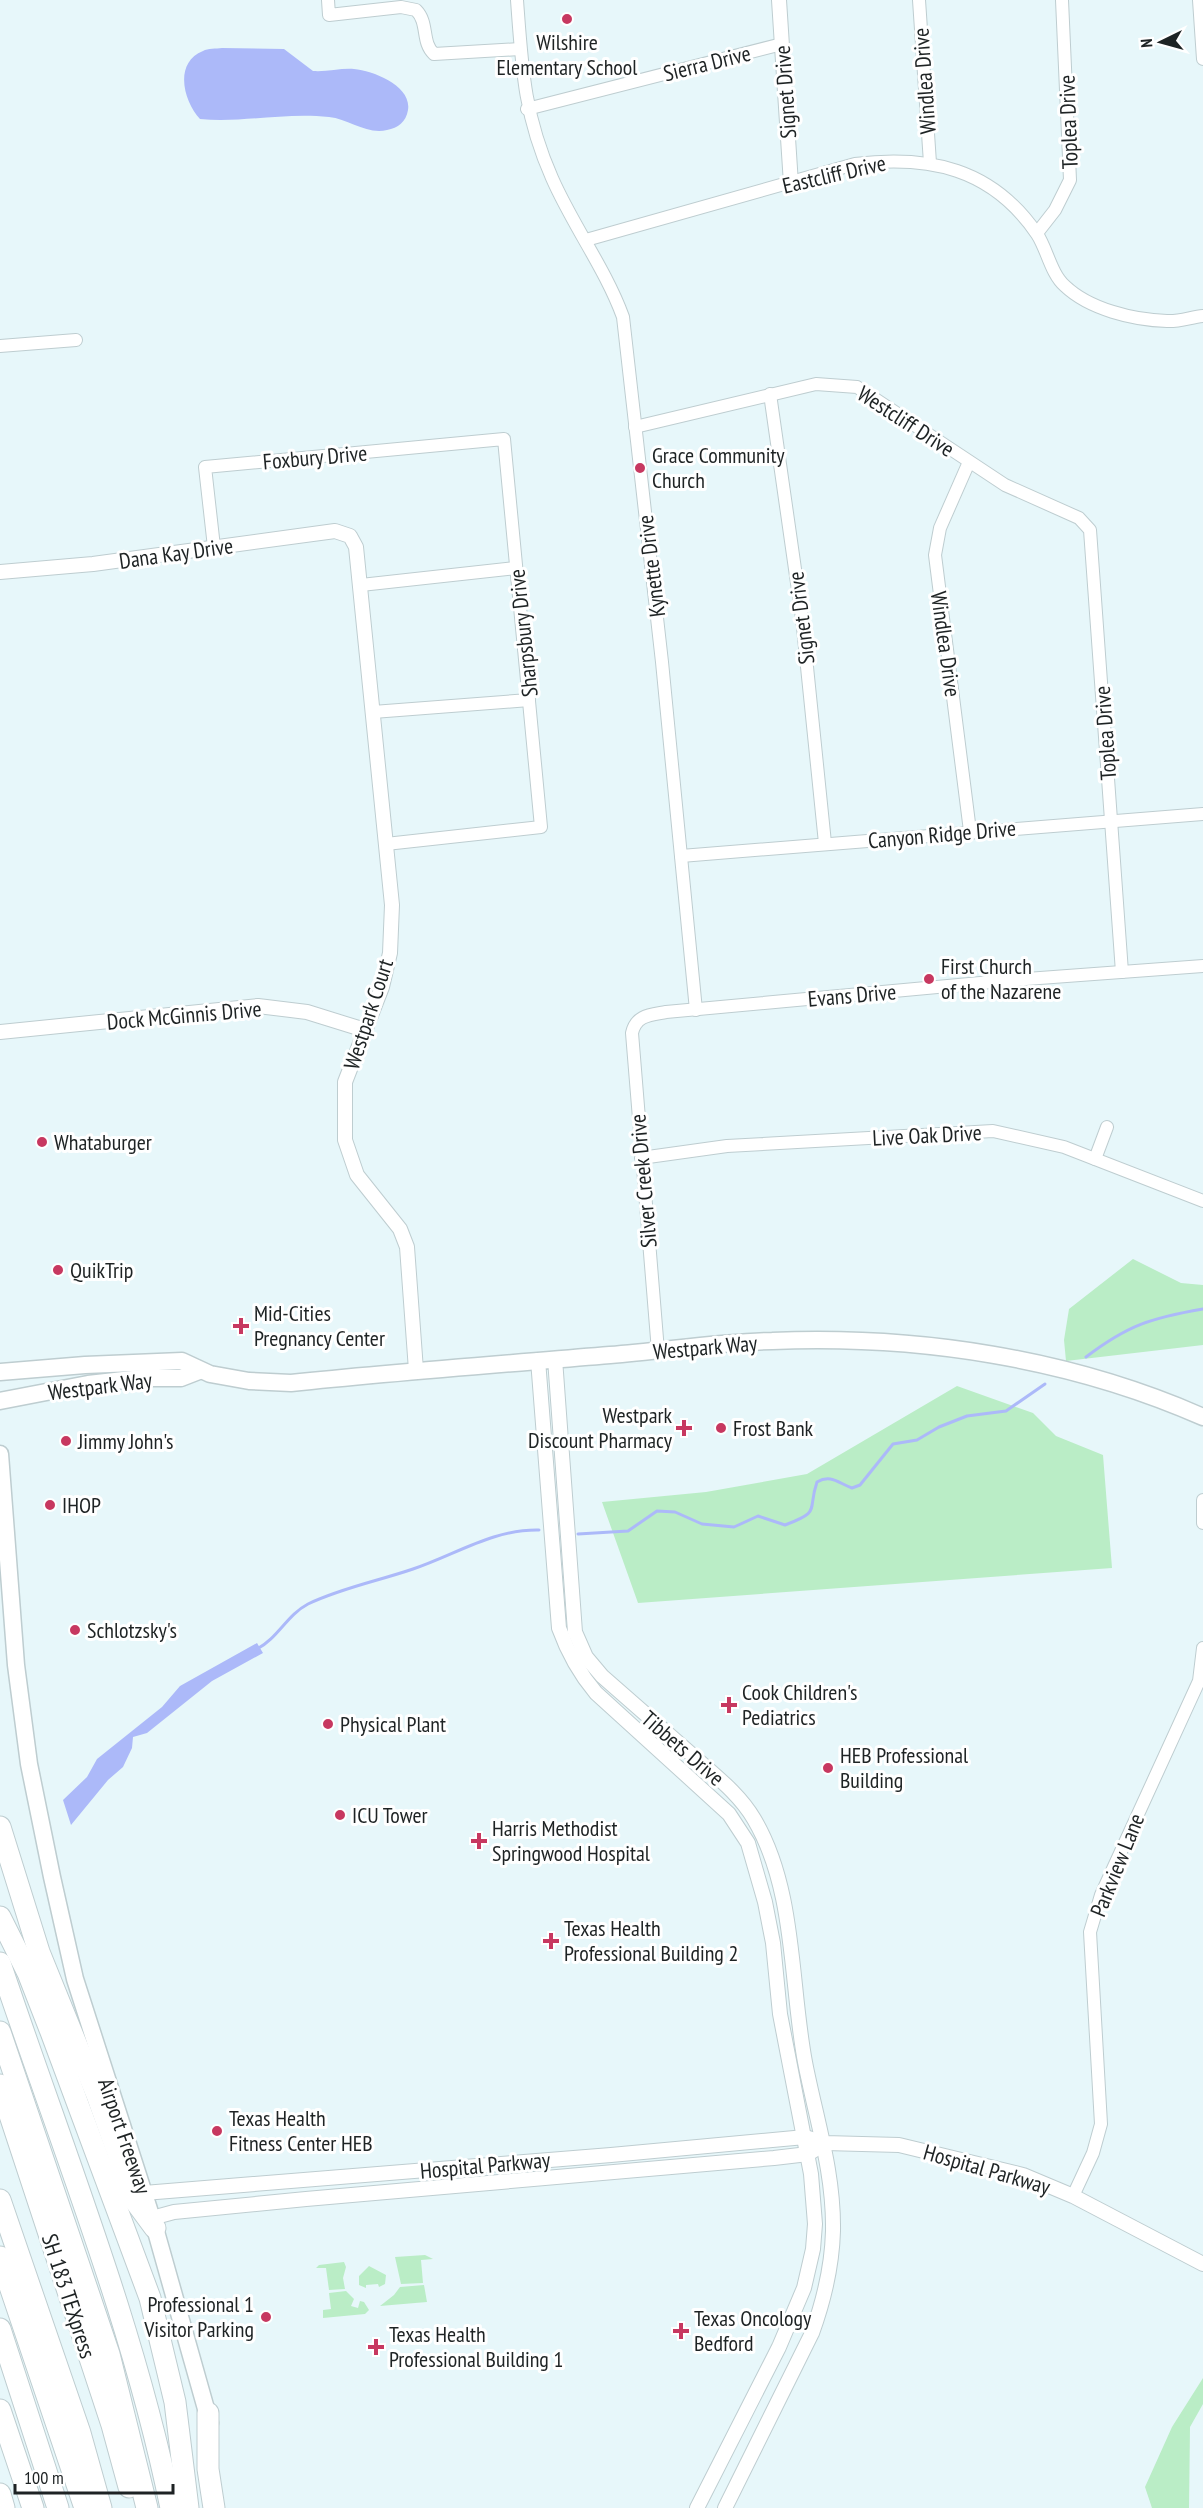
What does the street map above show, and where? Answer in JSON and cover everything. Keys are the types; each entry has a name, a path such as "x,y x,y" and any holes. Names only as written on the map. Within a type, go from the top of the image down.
{"highway":[{"path":"0,1827 39,1952 97,2095 135,2201 154,2223"},
{"path":"0,1917 28,1973 150,2298 175,2402 188,2508"},
{"path":"0,1963 129,2342 161,2458 171,2508"},
{"path":"1,2036 110,2354 147,2508"},
{"name":"SH 183 TEXpress","path":"0,2085 112,2425 135,2508"},
{"name":"SH 183 TEXpress","path":"0,2200 80,2433 101,2508"},
{"path":"0,2257 85,2508"},
{"path":"0,2329 58,2508"},
{"path":"0,2410 33,2508"},
{"path":"208,2413 208,2469 214,2508"},
{"path":"0,2494 4,2508"}],"main road":[{"name":"Westpark Way","path":"0,1372 77,1365 182,1361 199,1371 249,1381 291,1383 726,1343 831,1340 906,1343 1052,1367 1134,1390 1203,1418"},
{"name":"Westpark Way","path":"0,1401 88,1384 142,1378 182,1378 199,1371"},
{"name":"Airport Freeway","path":"0,1454 16,1665 29,1764 75,1979 154,2223 208,2413 224,2508"}],"street":[{"path":"328,0 330,15 361,10 408,7 421,15 427,42 434,54 520,49"},
{"name":"Kynette Drive","path":"517,0 527,109 553,180 610,284 623,317 696,1010"},
{"name":"Signet Drive","path":"779,0 791,184"},
{"name":"Windlea Drive","path":"919,0 930,163"},
{"name":"Toplea Drive","path":"1037,233 1055,210 1070,180 1062,0"},
{"path":"1199,0 1203,60"},
{"name":"Sierra Drive","path":"527,109 782,44"},
{"name":"Eastcliff Drive","path":"586,240 791,184 855,164 895,159 930,163 961,171 1003,196 1037,233 1063,285 1097,308 1168,321 1203,316"},
{"path":"0,346 76,340"},
{"name":"Westcliff Drive","path":"635,427 816,384 857,387 1005,485 1060,511"},
{"name":"Signet Drive","path":"770,394 802,618 825,843"},
{"name":"Foxbury Drive","path":"214,548 205,468 504,439"},
{"name":"Sharpsbury Drive","path":"386,844 541,827 504,439"},
{"name":"Windlea Drive","path":"969,462 940,528 935,564 970,831"},
{"name":"Toplea Drive","path":"1060,511 1079,518 1090,530 1122,972"},
{"name":"Dana Kay Drive","path":"0,572 93,564 335,531 350,536"},
{"name":"Westpark Court","path":"350,536 356,548 361,585 392,905 390,953 382,987 345,1082 345,1140 357,1175 400,1229 407,1247 416,1370"},
{"path":"361,585 516,568"},
{"path":"373,712 529,700"},
{"name":"Canyon Ridge Drive","path":"681,856 1203,814"},
{"name":"Evans Drive","path":"645,1016 1203,966"},
{"name":"Dock McGinnis Drive","path":"0,1032 258,1005 307,1012 365,1030"},
{"name":"Silver Creek Drive","path":"645,1016 633,1026 632,1033 658,1351"},
{"path":"1095,1159 1107,1127"},
{"name":"Live Oak Drive","path":"641,1158 727,1146 993,1131 1064,1147 1203,1201"},
{"name":"Tibbets Drive","path":"546,1360 564,1603 559,1628 567,1652 580,1674 609,1704 729,1814 748,1843 765,1902 778,1985 780,2014 806,2137 815,2224 813,2249 802,2293 779,2347 697,2508"},
{"path":"1203,1500 1203,1523"},
{"name":"Tibbets Drive","path":"564,1603 586,1657 619,1691 723,1783 753,1817 765,1840 779,1886 805,2064 825,2143 831,2187 833,2229 824,2296 812,2333 724,2508"},
{"name":"Parkview Lane","path":"1073,2196 1093,2153 1101,2124 1090,1932 1101,1895 1199,1681 1203,1648"},
{"path":"609,1704 619,1691"},
{"path":"711,1797 723,1783"},
{"path":"748,1843 765,1840"},
{"path":"778,1985 793,1982"},
{"name":"Hospital Parkway","path":"144,2193 806,2137 825,2143 889,2143 1023,2175 1073,2196 1203,2264"},
{"name":"Hospital Parkway","path":"154,2223 174,2212 808,2154 825,2143"},
{"path":"611,2155 612,2172"},
{"path":"802,2293 824,2296"}],"green space":[{"path":"1133,1259 1181,1283 1203,1285 1203,1345 1066,1361 1064,1340 1069,1309"},
{"path":"957,1386 1033,1413 1056,1436 1103,1455 1112,1568 638,1603 602,1502 706,1492 807,1474"},
{"path":"425,2255 433,2259 421,2260 423,2283 401,2284 395,2257"},
{"path":"344,2262 346,2267 343,2278 345,2289 329,2290 326,2268 316,2268 319,2265"},
{"path":"369,2266 386,2275 385,2284 379,2287 378,2284 366,2285 366,2288 359,2285 359,2276"},
{"path":"424,2285 427,2302 380,2306 400,2287"},
{"path":"346,2291 354,2299 351,2306 358,2308 360,2301 364,2302 369,2310 365,2314 323,2318 323,2310 331,2309 329,2293"},
{"path":"1203,2378 1203,2404 1190,2427 1189,2508 1152,2508 1145,2487 1172,2427"}],"water":[{"path":"284,49 313,71 349,69 371,73 398,87 408,101 407,114 398,126 380,131 365,129 329,117 200,119 194,112 186,93 185,73 194,57 205,50"},
{"path":"257,1643 263,1653 212,1681 147,1733 133,1737 132,1748 123,1767 108,1780 71,1825 63,1800 87,1777 97,1759 162,1707 180,1686"}],"waterway":[{"path":"1086,1357 1115,1337 1141,1324 1203,1309"},
{"path":"578,1534 628,1531 657,1511 675,1512 702,1524 734,1527 758,1516 785,1525 809,1513 817,1482 831,1479 852,1488 860,1485 893,1444 917,1440 939,1427 967,1416 1006,1411 1045,1384"},
{"path":"257,1649 271,1639 294,1614 321,1598 413,1569 490,1538 539,1530"}],"place":[{"name":"Wilshire Elementary School","path":"567,19"},
{"name":"Grace Community Church","path":"640,468"},
{"name":"First Church of the Nazarene","path":"929,979"},
{"name":"Whataburger","path":"42,1142"},
{"name":"QuikTrip","path":"58,1270"},
{"name":"Mid-Cities Pregnancy Center","path":"241,1326"},
{"name":"Westpark Discount Pharmacy","path":"684,1428"},
{"name":"Frost Bank","path":"721,1428"},
{"name":"Jimmy John's","path":"66,1441"},
{"name":"IHOP","path":"50,1505"},
{"name":"Schlotzsky's","path":"75,1630"},
{"name":"Cook Children's Pediatrics","path":"729,1705"},
{"name":"Physical Plant","path":"328,1724"},
{"name":"HEB Professional Building","path":"828,1768"},
{"name":"ICU Tower","path":"340,1815"},
{"name":"Harris Methodist Springwood Hospital","path":"479,1841"},
{"name":"Texas Health Professional Building 2","path":"551,1941"},
{"name":"Texas Health Fitness Center HEB","path":"217,2131"},
{"name":"Professional 1 Visitor Parking","path":"266,2317"},
{"name":"Texas Oncology Bedford","path":"681,2331"},
{"name":"Texas Health Professional Building 1","path":"376,2347"}]}
